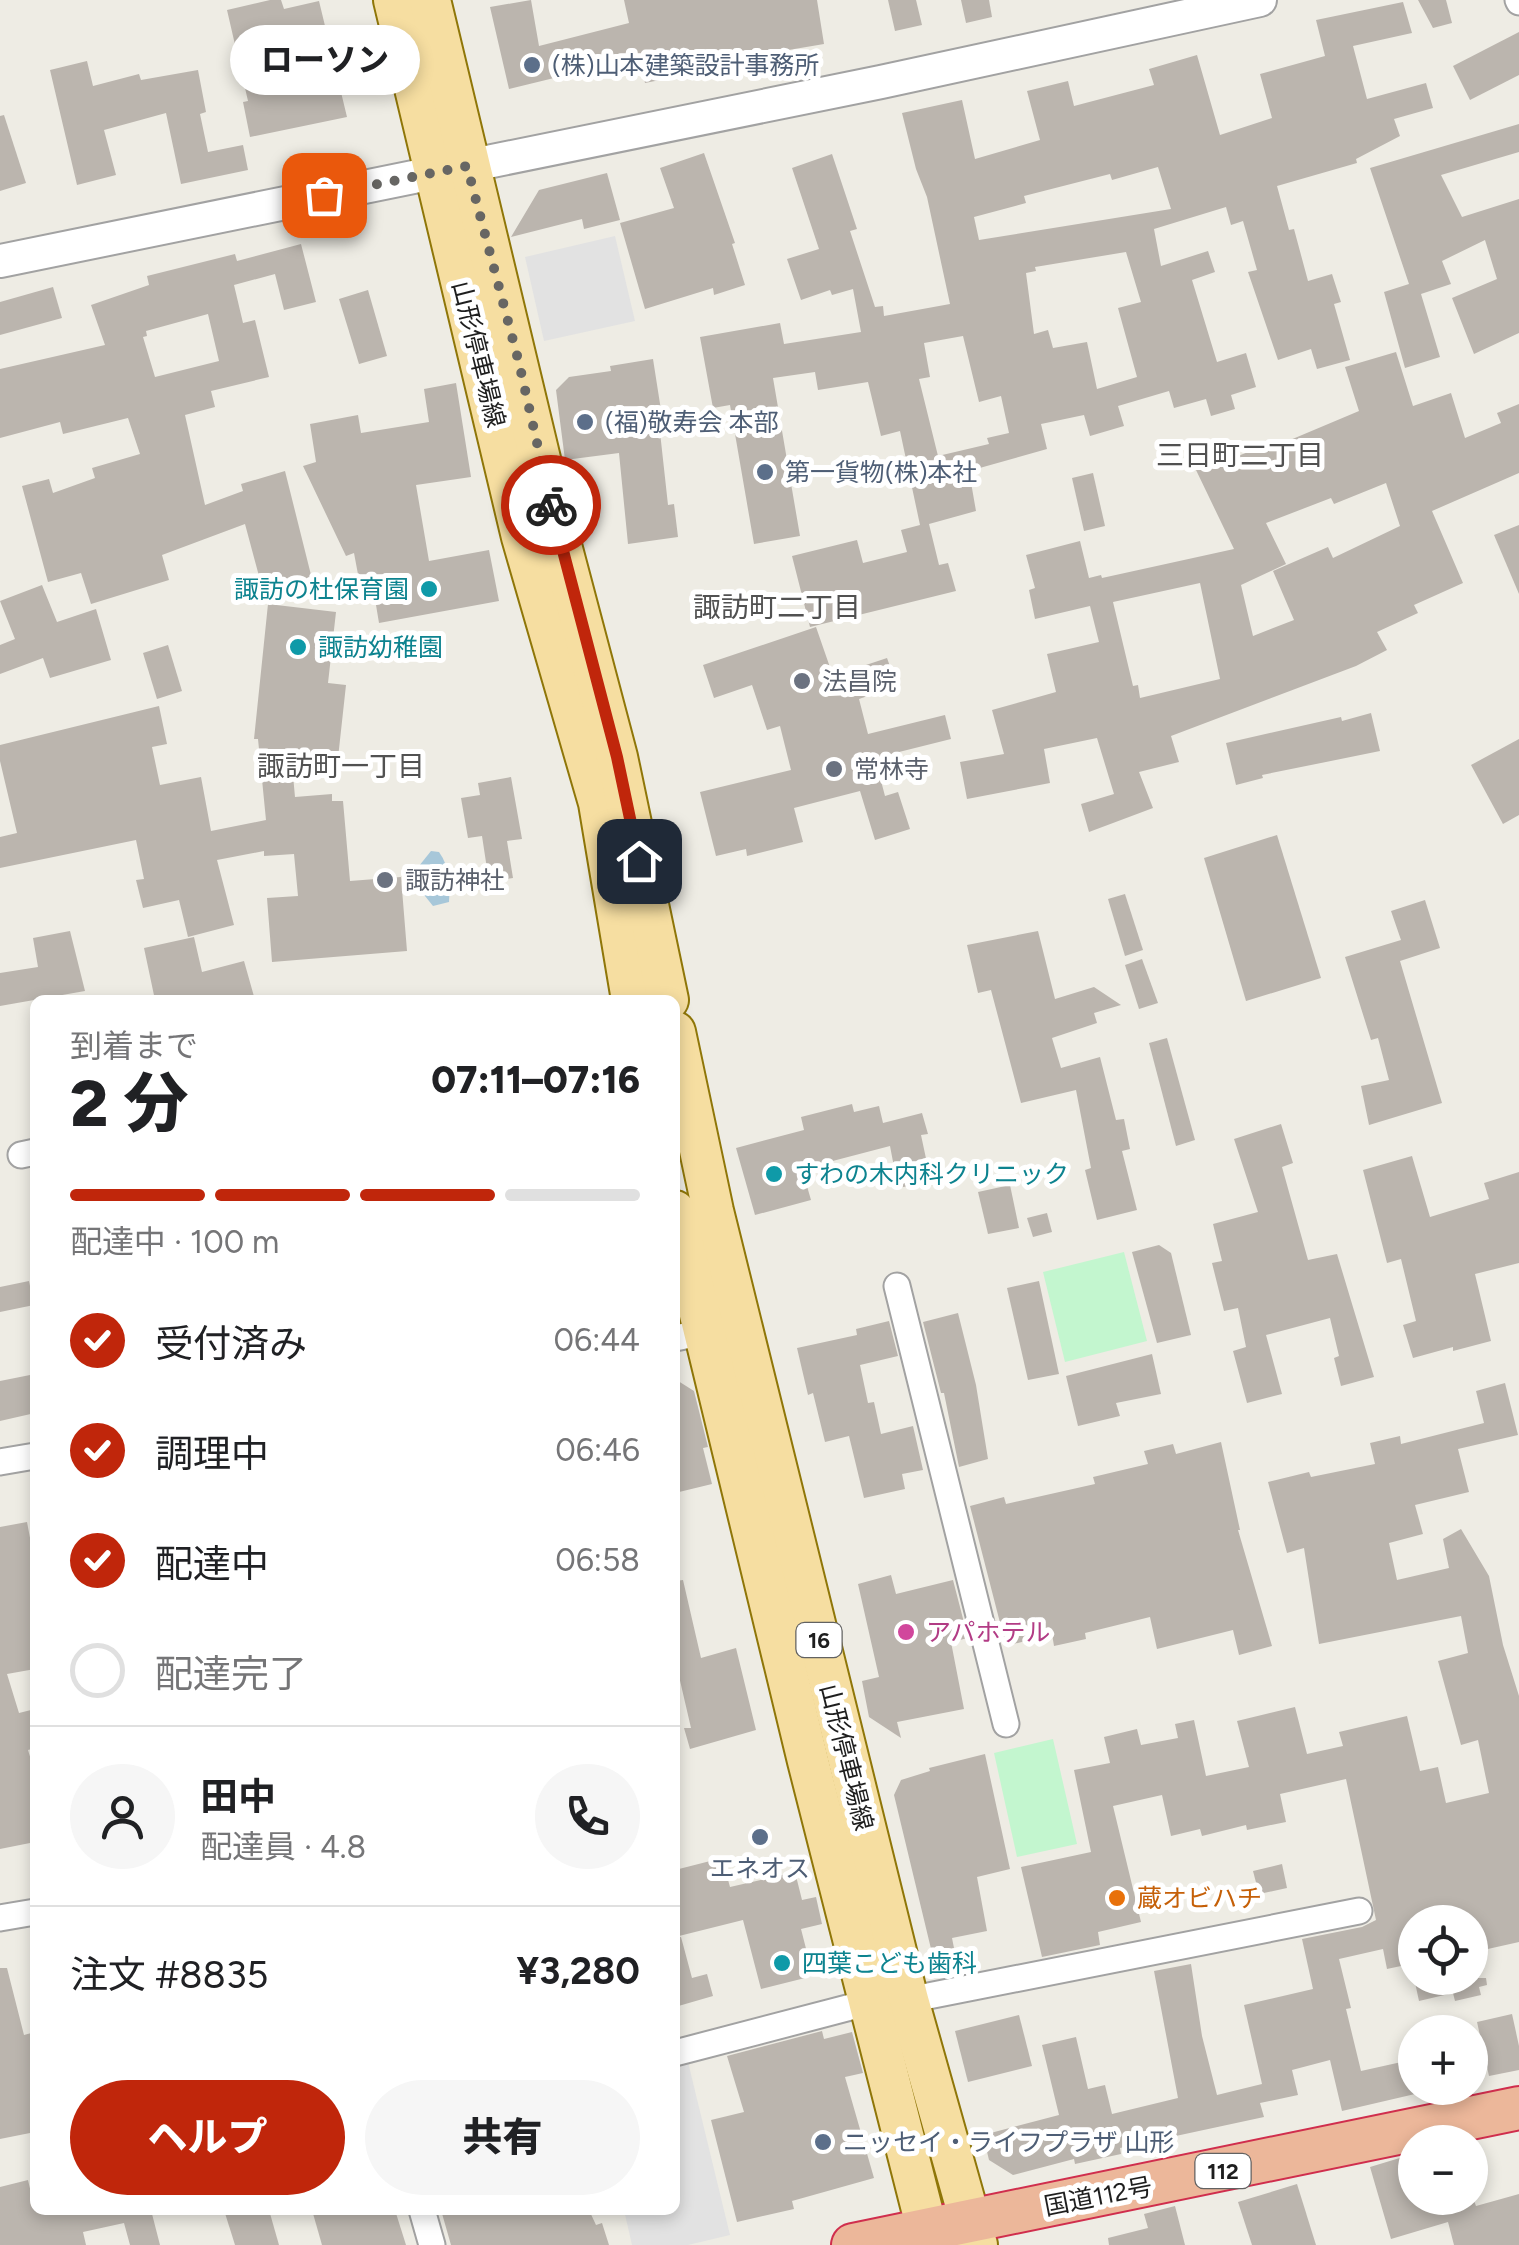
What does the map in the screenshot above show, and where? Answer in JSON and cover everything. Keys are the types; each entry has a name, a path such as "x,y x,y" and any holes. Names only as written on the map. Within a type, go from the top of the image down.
{"highway":[{"name":"国道112号","path":"853,2245 974,2233 1519,2108"}],"main road":[{"name":"山形停車場線","path":"394,0 519,363 557,530 617,757 667,995"},
{"name":"山形停車場線","path":"430,0 450,169 483,366 522,536 599,803 631,995"},
{"name":"山形停車場線","path":"680,1056 888,2001 929,2237"},
{"name":"山形停車場線","path":"680,1252 690,1335 888,2001 974,2233"}],"street":[{"path":"0,261 881,82 1260,0"},
{"path":"897,1286 1006,1724"},
{"path":"0,1462 30,1457"},
{"path":"680,2052 888,2001 1359,1911"},
{"path":"0,1918 30,1913"},
{"path":"423,2215 432,2245"}],"green space":[{"path":"1124,1252 1147,1341 1065,1362 1043,1272"},
{"path":"1053,1739 1077,1844 1017,1857 994,1753"}],"shaded area":[{"path":"615,236 635,321 544,341 525,257"},
{"path":"688,2062 730,2235 688,2245 632,2245 625,2215 680,2215 680,2064"}],"water":[{"path":"431,851 439,852 443,858 449,883 449,902 433,906 421,891 419,866"}],"building":[{"path":"281,0 284,9 319,1 347,117 250,137 243,102 248,101 227,10"},
{"path":"531,0 539,46 629,23 624,0 817,0 824,44 688,67 690,74 645,83 640,57 509,89 490,7"},
{"path":"888,0 916,0 922,25 895,31"},
{"path":"961,0 989,0 992,17 966,23"},
{"path":"1418,0 1446,0 1452,23 1433,28"},
{"path":"1403,2 1412,33 1353,46 1367,99 1426,83 1433,108 1394,119 1400,136 1356,159 1357,163 1277,186 1308,281 1332,274 1341,302 1334,304 1350,360 1317,369 1311,349 1278,360 1248,272 1257,270 1243,221 1231,225 1226,207 1154,229 1161,266 1208,251 1215,272 1192,280 1217,362 1246,353 1256,387 1231,395 1235,409 1211,416 1206,399 1174,408 1169,391 1118,406 1124,426 1090,436 1084,415 1041,424 1047,449 969,471 976,511 929,524 939,565 948,563 956,591 810,627 792,556 857,540 863,563 907,552 901,530 920,525 900,431 881,436 868,382 818,390 815,372 773,378 800,536 754,544 730,405 713,408 700,337 780,323 784,344 861,332 853,289 832,295 830,290 801,300 787,259 819,249 792,168 832,154 857,229 850,231 875,307 883,306 884,316 950,304 927,197 902,113 962,100 975,159 1040,140 1027,91 1068,81 1074,106 1154,85 1149,69 1197,55 1220,135 1272,118 1260,74 1325,56 1316,20","holes":["1158,167 1171,209 979,240 974,217 1026,203 1024,196 1110,174 1112,180","1126,252 1141,302 1118,308 1137,377 1097,389 1087,342 1053,348 1048,330 1034,334 1026,273 1036,271 1035,267","963,336 979,402 1001,396 1009,433 987,438 989,444 938,456 919,379 930,377 924,343"]},
{"path":"1519,32 1519,75 1470,100 1453,66"},
{"path":"87,61 93,86 139,74 141,80 198,70 206,112 200,114 208,152 243,145 248,170 181,184 166,113 104,130 116,175 77,185 50,70"},
{"path":"4,115 26,183 0,191 0,116"},
{"path":"1519,124 1519,152 1441,175 1462,217 1519,199 1519,333 1474,354 1452,298 1497,279 1485,240 1442,261 1451,284 1421,294 1440,357 1405,368 1384,292 1409,284 1370,168"},
{"path":"704,153 745,285 714,295 713,288 645,309 620,223 674,208 660,168"},
{"path":"607,173 620,220 584,229 582,219 511,237 539,190"},
{"path":"301,244 316,302 284,310 275,274 234,285 243,323 255,320 269,377 211,391 215,407 185,415 205,505 243,491 241,484 285,471 312,579 263,591 245,524 162,555 169,580 91,604 81,573 48,582 22,486 49,479 53,493 95,478 92,468 140,454 128,418 63,434 60,422 0,438 0,369 105,345 91,305 149,285 147,276 235,254 237,261","holes":["208,314 219,361 155,377 143,337 147,336 146,331"]},
{"path":"53,287 62,318 0,335 0,302"},
{"path":"368,290 387,356 359,364 339,299"},
{"path":"1396,352 1413,406 1451,393 1465,438 1501,423 1497,413 1519,404 1519,473 1432,511 1463,583 1414,605 1418,613 1377,632 1387,650 1356,666 1171,736 1179,762 1139,772 1153,808 1089,832 1081,804 1114,794 1097,738 1044,749 1050,783 967,799 960,762 1004,754 992,710 1056,692 1047,654 1099,642 1090,606 1035,619 1029,590 1035,588 1026,555 1080,541 1089,578 1102,578 1234,549 1196,470 1230,453 1233,458 1281,439 1283,443 1359,411 1345,367","holes":["1386,483 1400,526 1333,558 1328,547 1273,571 1294,620 1253,636 1241,585 1286,564 1266,523 1331,498 1334,504","1200,583 1220,679 1140,698 1138,685 1133,686 1113,602"]},
{"path":"653,359 663,423 659,423 668,505 674,504 678,537 628,544 619,453 565,460 556,390 569,377"},
{"path":"456,383 471,477 416,485 429,561 489,550 499,601 379,623 375,599 363,601 354,553 346,556 303,466 316,462 310,424 358,415 361,433 429,422 424,389"},
{"path":"1093,473 1105,526 1084,531 1072,478"},
{"path":"1519,525 1519,594 1494,535"},
{"path":"42,585 57,622 96,609 111,660 50,678 43,658 0,674 0,645 15,639 0,601"},
{"path":"268,604 336,612 328,683 346,685 338,758 291,753 295,797 332,794 332,801 343,801 350,881 401,877 407,951 272,962 267,898 298,896 294,854 264,856 264,851 217,860 234,925 188,937 179,900 143,908 136,880 144,879 136,840 0,868 0,837 17,833 0,761 0,745 159,706 167,744 152,747 160,785 201,777 211,831 266,820 258,739 254,739"},
{"path":"816,627 833,676 887,658 897,686 859,699 868,734 945,715 951,739 875,758 885,796 898,792 910,829 875,840 860,791 794,808 803,842 747,856 746,849 716,856 700,792 791,770 780,726 767,730 752,685 714,698 703,665"},
{"path":"168,645 182,691 157,699 143,653"},
{"path":"1371,713 1380,751 1262,775 1263,778 1236,785 1226,743"},
{"path":"1519,739 1519,815 1503,824 1471,765"},
{"path":"511,777 522,839 507,841 513,878 489,882 482,836 468,838 461,798 480,795 478,783"},
{"path":"1277,835 1321,978 1246,1001 1204,858"},
{"path":"1125,894 1143,950 1125,956 1108,899"},
{"path":"1425,900 1440,948 1400,961 1442,1103 1369,1125 1361,1086 1389,1080 1378,1038 1371,1040 1345,957 1401,940 1391,911"},
{"path":"70,931 85,991 30,995 30,1001 0,1006 0,973 38,967 33,938"},
{"path":"1038,931 1055,999 1094,987 1121,1005 1094,1013 1097,1023 1052,1038 1061,1068 1100,1057 1116,1120 1124,1119 1130,1149 1122,1151 1137,1210 1097,1220 1085,1170 1091,1168 1076,1090 1021,1103 991,990 978,993 967,945"},
{"path":"194,937 202,972 244,961 254,995 154,995 144,948"},
{"path":"1142,959 1158,1003 1139,1009 1125,965"},
{"path":"1167,1038 1195,1140 1176,1146 1149,1043"},
{"path":"852,1104 854,1112 879,1106 883,1123 922,1113 928,1134 921,1135 931,1182 898,1188 890,1146 802,1169 811,1200 755,1215 736,1148 804,1130 801,1117"},
{"path":"1281,1124 1293,1163 1282,1167 1308,1260 1337,1254 1374,1377 1341,1386 1330,1318 1266,1335 1282,1394 1247,1403 1233,1351 1246,1347 1238,1308 1224,1311 1212,1263 1222,1261 1213,1224 1258,1212 1234,1139"},
{"path":"1412,1156 1430,1217 1489,1199 1484,1183 1519,1172 1519,1263 1475,1274 1491,1341 1413,1358 1403,1325 1416,1321 1401,1259 1387,1263 1363,1170"},
{"path":"1010,1185 1019,1228 988,1234 978,1192"},
{"path":"1047,1213 1052,1232 1033,1237 1027,1218"},
{"path":"1159,1245 1171,1253 1191,1335 1157,1343 1132,1252"},
{"path":"29,1281 30,1306 0,1312 0,1287"},
{"path":"1039,1281 1059,1374 1028,1380 1007,1288"},
{"path":"958,1313 976,1385 988,1459 959,1467 944,1393 923,1322"},
{"path":"889,1321 898,1356 860,1365 868,1403 874,1402 881,1434 913,1426 923,1470 902,1474 905,1489 864,1498 849,1436 825,1442 797,1348 857,1335 856,1329"},
{"path":"1152,1354 1161,1394 1116,1403 1120,1416 1078,1426 1066,1376"},
{"path":"30,1375 30,1414 0,1421 0,1381"},
{"path":"680,1382 694,1391 708,1447 703,1448 712,1484 680,1492"},
{"path":"1505,1383 1518,1435 1458,1449 1469,1492 1415,1505 1423,1534 1389,1543 1397,1580 1449,1568 1443,1539 1461,1529 1489,1576 1503,1645 1519,1696 1519,1942 1488,1949 1488,1905 1398,1905 1398,1967 1387,1969 1383,1949 1339,1959 1361,2071 1398,2063 1398,2098 1342,2111 1330,2060 1292,2070 1298,2095 1260,2103 1264,2117 1120,2148 1121,2154 1075,2164 1074,2159 1013,2175 989,2160 983,2135 1059,2115 1042,2045 1076,2037 1088,2089 1105,2085 1112,2114 1178,2098 1154,1971 1191,1964 1202,2036 1217,2095 1262,2084 1244,2005 1313,1989 1302,1939 1362,1927 1376,1920 1346,1779 1280,1794 1286,1822 1247,1830 1246,1825 1202,1836 1200,1829 1171,1836 1162,1795 1113,1806 1141,1922 1098,1932 1100,1945 1042,1957 1021,1867 1091,1852 1074,1770 1110,1763 1104,1737 1137,1729 1141,1745 1178,1738 1175,1724 1194,1720 1206,1776 1249,1767 1237,1721 1295,1707 1307,1754 1343,1746 1339,1732 1407,1716 1420,1771 1438,1767 1446,1803 1489,1793 1478,1740 1461,1745 1438,1661 1468,1653 1461,1616 1319,1644 1304,1548 1287,1553 1268,1482 1309,1472 1311,1477 1375,1464 1370,1443 1400,1436 1401,1444 1484,1423 1476,1391"},
{"path":"1221,1442 1238,1530 1272,1646 1239,1655 1233,1630 1157,1649 1150,1617 1085,1633 1086,1639 1054,1646 1052,1634 1006,1646 970,1506 1004,1497 1006,1504 1095,1484 1093,1477 1148,1464 1144,1451 1173,1444 1176,1454"},
{"path":"27,1522 30,1538 30,1670 7,1674 19,1713 30,1710 30,1843 0,1849 0,1527"},
{"path":"891,1575 896,1594 953,1580 968,1638 951,1642 964,1709 897,1722 901,1738 869,1717 862,1681 879,1677 858,1584"},
{"path":"680,1580 701,1658 736,1648 756,1730 690,1749 684,1728 691,1728 680,1681"},
{"path":"985,1754 1010,1869 977,1877 987,1931 952,1938 954,1948 932,1953 894,1795 901,1780 930,1771 929,1768"},
{"path":"722,1858 730,1887 795,1872 802,1900 816,1897 822,1924 801,1929 813,1976 761,1989 743,1920 680,1936 680,1869"},
{"path":"1282,1864 1287,1888 1259,1894 1253,1871"},
{"path":"680,1937 692,1978 707,1974 713,1996 680,2006"},
{"path":"0,1968 7,1968 24,2035 30,2033 30,2133 0,2139"},
{"path":"1418,1995 1444,1995 1419,2001"},
{"path":"1454,1995 1481,1995 1455,2001"},
{"path":"1512,2014 1519,2070 1489,2076 1488,2019"},
{"path":"1019,2015 1032,2066 968,2082 955,2031"},
{"path":"822,2031 824,2039 852,2032 863,2073 845,2077 874,2178 792,2201 794,2209 737,2222 711,2120 744,2112 727,2056"},
{"path":"1398,2159 1398,2215 1488,2215 1488,2203 1519,2194 1519,2245 1454,2245 1448,2222 1391,2239 1370,2167"},
{"path":"28,2180 30,2215 152,2215 160,2245 130,2245 124,2223 83,2232 86,2245 0,2245 0,2187"},
{"path":"1297,2184 1316,2245 1252,2245 1238,2202"},
{"path":"1175,2206 1185,2245 1109,2245 1108,2238 1148,2228 1144,2214"},
{"path":"226,2215 270,2215 279,2245 235,2245"},
{"path":"313,2215 397,2215 406,2245 322,2245"},
{"path":"442,2215 591,2215 596,2225 602,2223 609,2245 451,2245"}],"way so far":[{"path":"324,195 467,166 519,363 551,505"}],"place":[{"name":"(株)山本建築設計事務所","path":"532,65"},
{"name":"ローソン","path":"324,195"},
{"name":"(福)敬寿会 本部","path":"585,422"},
{"name":"第一貨物(株)本社","path":"765,472"},
{"name":"諏訪の杜保育園","path":"429,589"},
{"name":"諏訪幼稚園","path":"298,647"},
{"name":"法昌院","path":"802,681"},
{"name":"常林寺","path":"834,769"},
{"name":"諏訪神社","path":"385,880"},
{"name":"すわの木内科クリニック","path":"774,1174"},
{"name":"アパホテル","path":"906,1632"},
{"name":"エネオス","path":"760,1837"},
{"name":"蔵オビハチ","path":"1117,1898"},
{"name":"四葉こども歯科","path":"782,1963"},
{"name":"ニッセイ・ライフプラザ 山形","path":"823,2142"}],"district":[{"name":"三日町二丁目","path":"1240,455"},
{"name":"諏訪町二丁目","path":"777,607"},
{"name":"諏訪町一丁目","path":"341,766"}],"route":[{"path":"551,505 617,757 639,861"}]}
